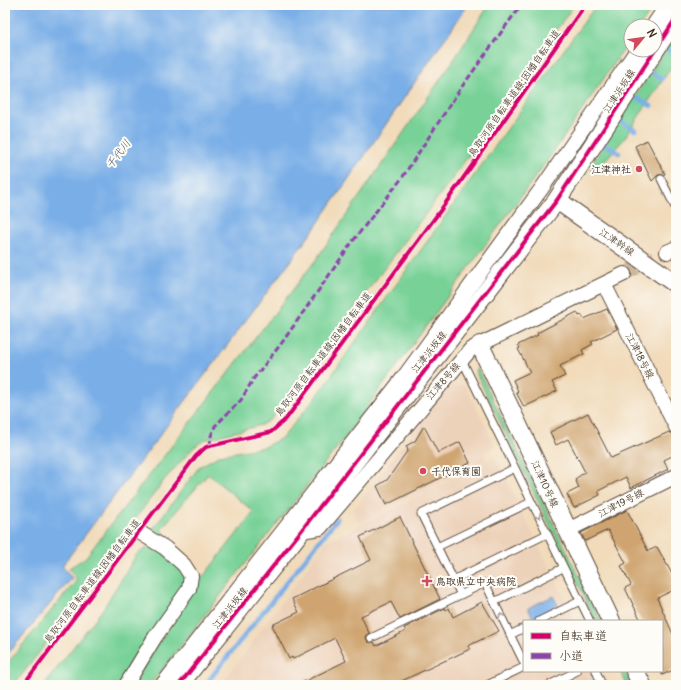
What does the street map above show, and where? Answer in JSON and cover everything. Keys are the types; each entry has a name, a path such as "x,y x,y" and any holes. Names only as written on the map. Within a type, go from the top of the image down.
{"street":[{"path":"658,18 667,5"},
{"name":"江津浜坂線","path":"179,685 300,532 557,200 676,18"},
{"path":"162,685 404,378 542,188 631,58"},
{"name":"江津幹線","path":"557,200 676,284"},
{"name":"江津8号線","path":"300,532 320,528 471,349 624,274"},
{"name":"江津18号線","path":"604,284 676,427"},
{"name":"江津10号線","path":"480,345 566,530 611,620"},
{"name":"江津19号線","path":"566,530 676,476"},
{"path":"126,685 156,637 190,589 191,576 184,565 165,548 138,532"},
{"path":"636,672 642,685"}],"lane":[{"path":"661,179 676,209"},
{"path":"462,360 590,620"},
{"path":"461,595 421,514 515,468"},
{"path":"437,547 531,502"},
{"path":"453,580 547,534"},
{"path":"494,602 563,568"},
{"path":"371,638 484,583 523,661"},
{"path":"541,620 580,601"},
{"path":"510,635 523,628"},
{"path":"487,685 523,667"},
{"path":"549,685 576,672"},
{"path":"596,672 602,685"}],"shaded area":[{"path":"465,385 495,446 483,452 487,460 359,523 353,511 446,387"},
{"name":"鳥取県立中央病院","path":"495,457 576,620 523,620 523,672 602,672 608,685 221,685 326,542"}],"green space":[{"path":"489,5 574,5 457,172 271,419 261,425 204,440 193,448 165,479 127,530 95,580 14,685 5,685 5,666 77,580 69,568 85,558 315,261 455,58"},
{"path":"596,5 655,5 646,18 623,18 623,51 552,154 343,440 150,685 131,685 198,583 254,512 208,474 161,529 179,551 177,554 162,541 153,529 199,467 220,455 264,447 278,440 283,437 316,397"},
{"path":"676,33 676,60 624,139 593,174 591,165 660,58 663,58 663,53"},
{"path":"478,369 601,620 596,620 475,371"},
{"path":"147,548 161,551 183,569 186,585 123,685 44,685 103,609 137,554"},
{"path":"620,672 626,672 632,685 627,685"}],"water":[{"name":"千代川","path":"5,5 468,5 312,232 62,566 72,578 5,657"},
{"path":"553,596 560,609 534,620 528,608"}],"building":[{"path":"647,140 665,174 658,175 652,181 635,146"},
{"path":"607,309 617,329 591,342 593,344 582,350 584,354 560,366 565,376 552,382 557,391 524,407 516,392 518,391 513,380 530,372 518,349 520,348 518,345 577,312 579,316 582,315 584,319"},
{"path":"588,413 611,458 669,432 674,435 676,439 676,454 664,460 668,469 631,488 626,477 598,491 600,495 574,508 567,494 579,488 575,479 585,472 568,439 556,445 550,432"},
{"name":"千代保育園","path":"424,426 438,453 460,442 470,463 386,505 377,486 387,480 408,450 406,446 415,441"},
{"path":"627,510 648,551 657,547 676,581 676,589 657,598 676,641 676,669 662,675 663,620 641,620 625,588 631,585 621,566 626,563 608,530 585,541 581,533"},
{"path":"400,517 440,599 400,619 391,602 361,616 369,633 366,637 368,642 374,642 376,646 406,631 404,628 445,608 446,610 449,608 453,617 482,602 499,631 468,646 470,649 393,685 297,685 346,661 335,638 293,659 292,657 289,659 272,625 299,612 292,599 371,560 360,537"}],"waterway":[{"path":"668,50 676,56"},
{"path":"653,73 662,79"},
{"path":"637,98 651,106"},
{"path":"622,122 635,130"},
{"path":"606,145 619,153"},
{"path":"205,685 337,519"}],"tunnel":[{"path":"624,274 667,252"}],"marked path":[{"path":"210,446 211,436 215,426 241,400 254,378 281,344 353,241 402,178 461,88 521,5"}],"cycle path":[{"name":"鳥取河原自転車道線;因幡自転車道","path":"23,685 196,456 206,447 271,432 286,419 440,211 585,5"},
{"path":"179,685 301,531 557,200 676,18"}],"place":[{"name":"江津神社","path":"639,169"},
{"name":"千代保育園","path":"423,471"},
{"name":"鳥取県立中央病院","path":"427,581"}]}
